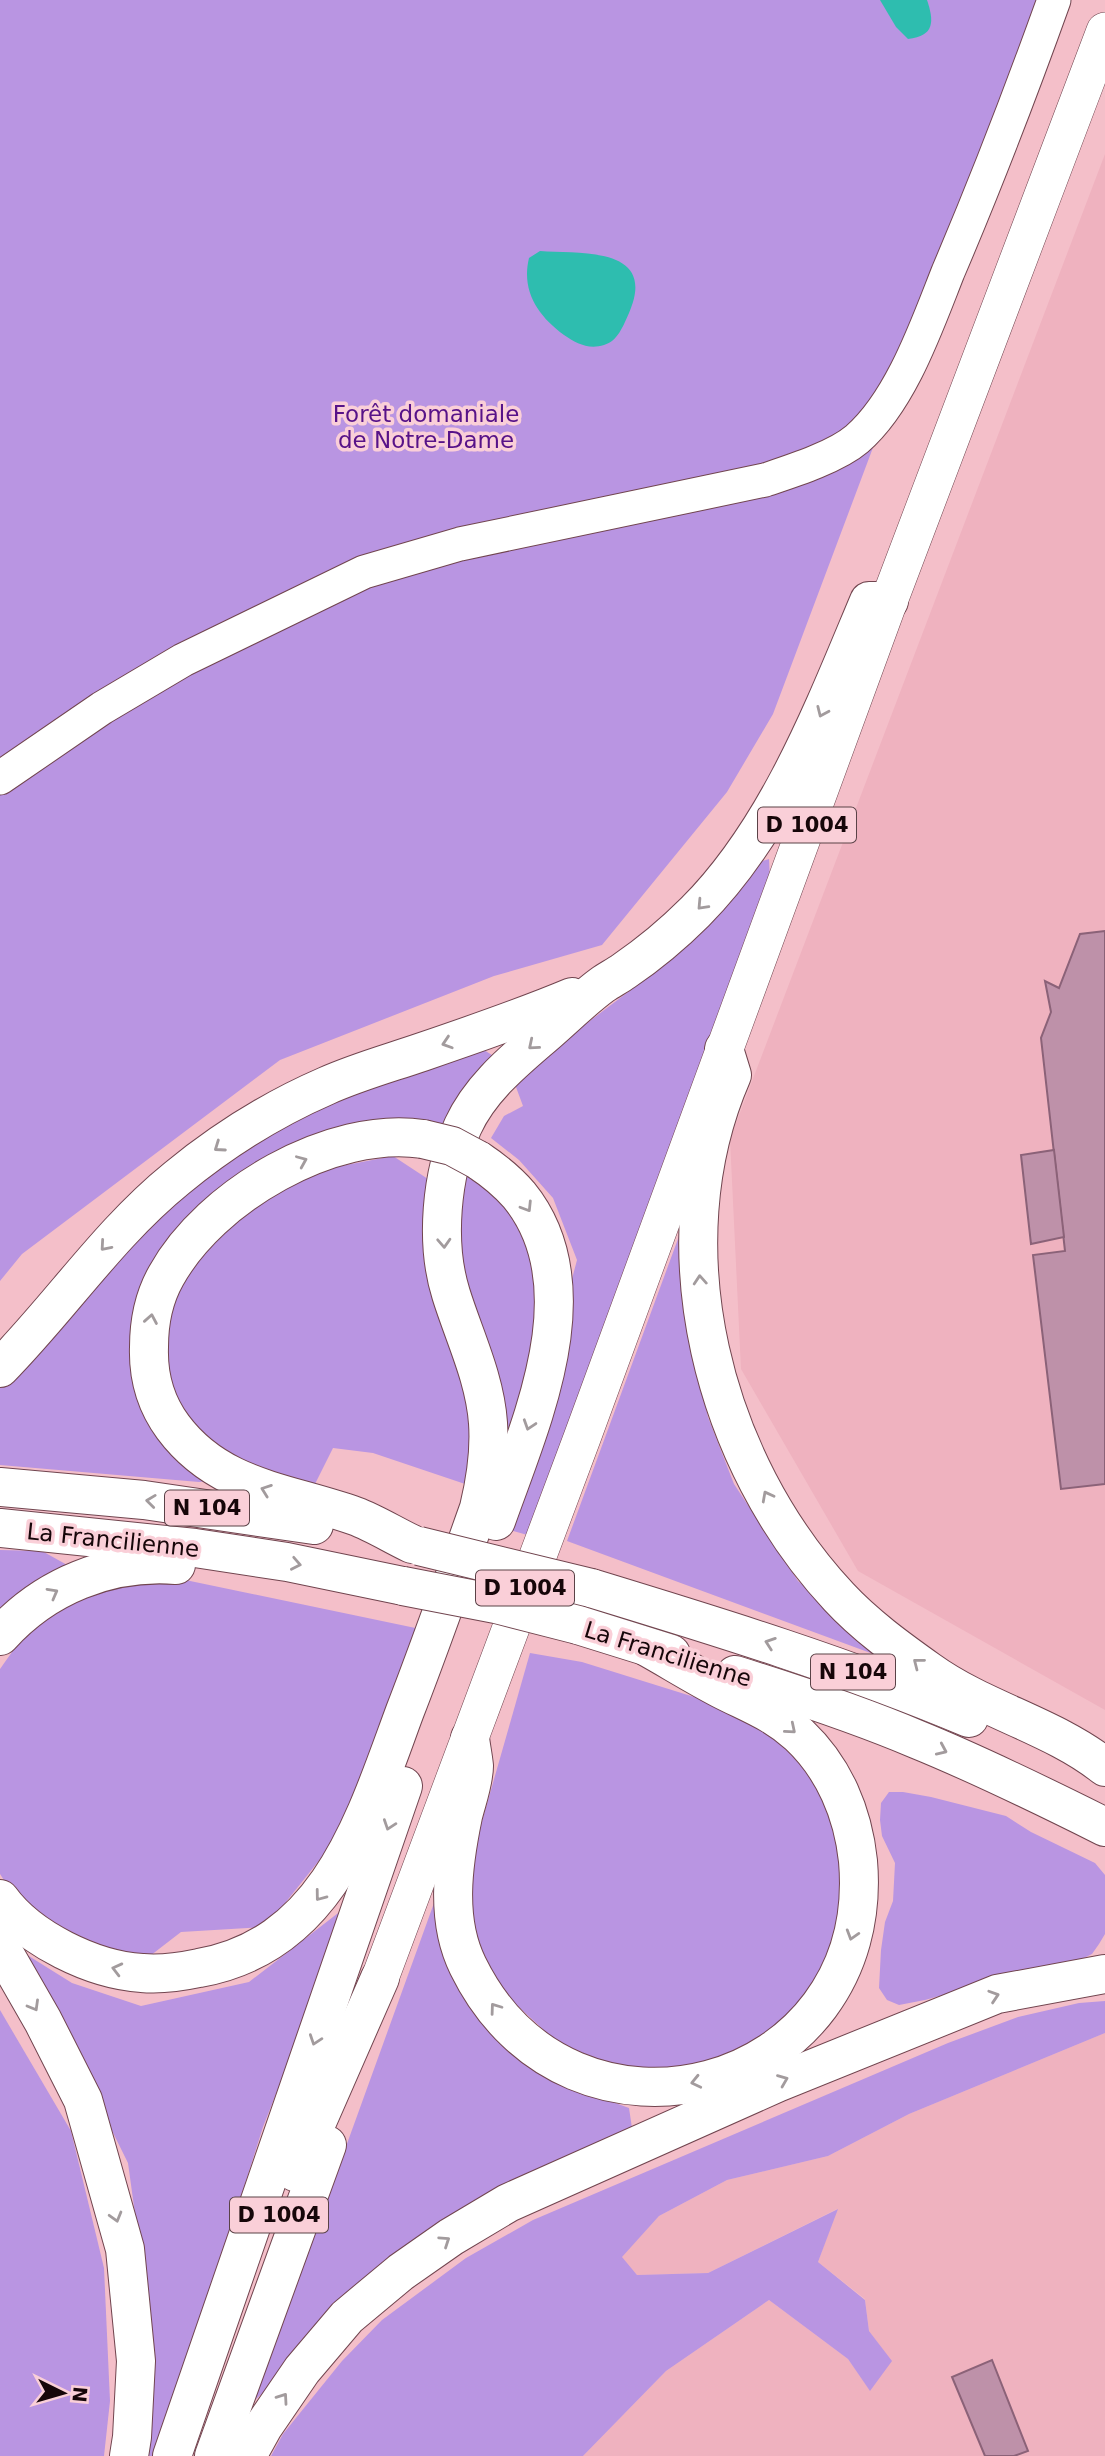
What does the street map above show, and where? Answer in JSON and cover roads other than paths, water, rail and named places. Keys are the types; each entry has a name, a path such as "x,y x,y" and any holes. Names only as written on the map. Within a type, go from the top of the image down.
{"highway":[{"path":"0,1368 122,1228 178,1177 222,1144 327,1085 520,1018 603,984 625,971 668,937 724,881 772,810 831,692 869,601 890,601"},
{"path":"0,1899 29,1927 59,1948 93,1963 132,1973 157,1974 218,1965 243,1957 288,1928 311,1908 334,1878 352,1845 386,1763 480,1508 486,1478 488,1421 481,1384 446,1277 443,1213 449,1174 464,1125 488,1088 510,1065 603,984"},
{"path":"724,1049 732,1075 715,1124 703,1185 698,1254 707,1331 722,1393 754,1473 804,1555 839,1597 861,1618 930,1672 981,1703 1086,1752 1105,1767"},
{"path":"172,2456 394,1811 517,1464 538,1397 554,1328 554,1283 546,1243 520,1195 503,1178 452,1146 424,1139 392,1136 358,1142 300,1161 249,1189 202,1229 179,1255 165,1277 155,1301 149,1332 148,1365 158,1400 171,1425 202,1457 253,1485 355,1516 415,1545"},
{"name":"La Francilienne","path":"0,1487 79,1493 203,1508 415,1545 592,1588 760,1639 837,1666 940,1706 1105,1779"},
{"name":"La Francilienne","path":"0,1528 147,1542 287,1562 496,1604 578,1625 815,1700 915,1738 1105,1826"},
{"path":"0,1636 27,1609 78,1580 96,1573 135,1566 189,1566 228,1555"},
{"path":"470,1738 474,1768 456,1852 452,1901 458,1940 468,1966 503,2019 522,2039 544,2055 582,2074 632,2088 661,2088 696,2083 751,2065 792,2037 820,2006 841,1969 858,1912 860,1889 851,1824 841,1793 829,1770 800,1737 762,1707 724,1691 647,1647"},
{"path":"0,1946 43,2021 83,2100 125,2249 136,2361 129,2456"},
{"path":"247,2456 262,2427 302,2370 348,2317 411,2265 508,2203 777,2082 998,1994 1105,1974"},
{"name":"D 1004","path":"187,2456 307,2142 380,1978"},
{"name":"D 1004","path":"214,2456 323,2157 380,1978"}],"main road":[{"name":"D 1004","path":"380,1978 890,601 1105,31"}],"street":[{"path":"0,778 102,708 183,660 365,572 460,544 765,480 801,468 856,440 882,411 915,353 961,243 1054,0"}],"water":[{"path":"880,0 927,0 931,15 928,31 908,39 896,27"},
{"path":"540,251 594,254 611,258 624,265 633,275 635,291 629,313 613,340 598,346 587,346 564,335 546,320 534,302 527,281 529,258"}],"park label":[{"name":"Forêt domaniale de Notre-Dame","path":"426,427"}]}
